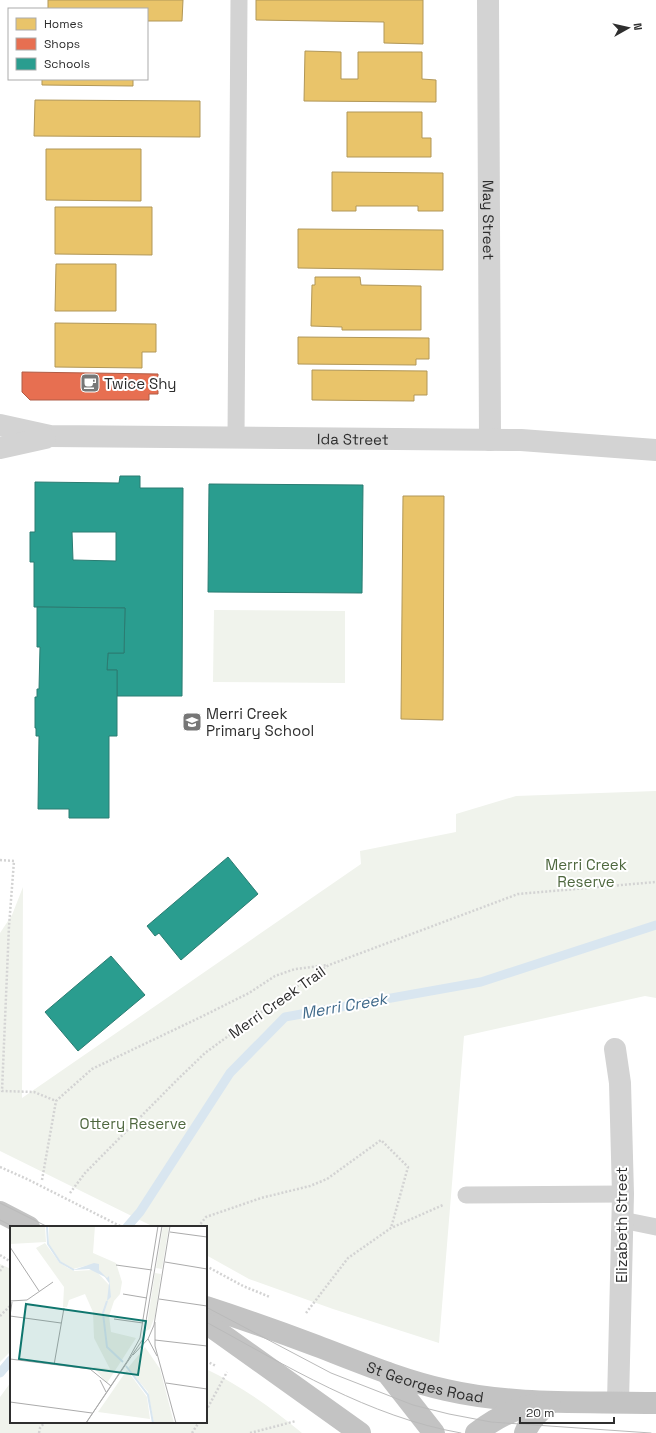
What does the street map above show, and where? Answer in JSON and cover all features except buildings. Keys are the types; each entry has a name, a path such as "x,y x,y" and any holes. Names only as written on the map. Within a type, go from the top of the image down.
{"highway":[{"name":"St Georges Road","path":"207,1307 387,1373 432,1386 469,1394 518,1401 550,1403 656,1403"},
{"path":"207,1324 360,1433"},
{"path":"387,1373 434,1433"},
{"path":"476,1433 491,1422 516,1410 535,1404 550,1403"},
{"path":"525,1433 528,1424 550,1403"}],"street":[{"name":"May Street","path":"488,0 490,440"},
{"name":"Ida Street","path":"0,425 50,436 521,440 656,450"},
{"name":"Ida Street","path":"0,448 50,436"},
{"name":"Elizabeth Street","path":"615,1049 620,1083 623,1194 618,1402"}],"lane":[{"path":"236,438 239,0"},
{"path":"466,1195 623,1194"},
{"path":"622,1220 656,1227"}],"path":[{"path":"0,860 14,861 9,926 1,1093 34,1092 56,1101"},
{"name":"Merri Creek Trail","path":"70,1193 91,1168 176,1080 205,1054 283,996 329,965 518,894 656,882"},
{"path":"42,1180 56,1101 92,1069 210,1013 249,993 275,976 295,969 329,965"},
{"path":"199,1226 206,1217 261,1198 310,1186 327,1179 381,1140 408,1167 391,1228"},
{"path":"0,1167 120,1226"},
{"path":"307,1313 348,1258 391,1228 466,1195"},
{"path":"0,1255 10,1261"},
{"path":"0,1271 3,1266"},
{"path":"207,1267 243,1286 272,1298"},
{"path":"0,1316 10,1306"},
{"path":"300,1310 313,1316"},
{"path":"207,1362 228,1372 207,1409"},
{"path":"250,1433 299,1420"},
{"path":"39,1433 40,1428 44,1423"},
{"path":"192,1433 198,1423"}],"green space":[{"path":"214,610 345,611 345,683 213,682"},
{"path":"656,791 656,998 645,996 464,1036 439,1343 333,1309 249,1279 207,1256 207,1226 152,1226 0,1151 0,933 12,915 23,887 22,1098 361,864 360,851 456,832 456,814 516,796"},
{"path":"0,1264 10,1269 10,1352 0,1362"},
{"path":"207,1370 256,1398 302,1433 0,1433 0,1397 10,1383 10,1423 207,1423"}],"waterway":[{"name":"Merri Creek","path":"128,1226 140,1212 230,1073 285,1017 481,982 656,925"},
{"name":"Merri Creek","path":"0,1373 10,1361"}],"tram line":[{"path":"0,1203 46,1226"},
{"path":"0,1220 12,1226"},
{"path":"207,1308 331,1373 413,1405 491,1422 651,1433"},
{"path":"207,1323 329,1388 361,1402 394,1415 461,1433"}],"place":[{"name":"Twice Shy","path":"90,383"},
{"name":"Merri Creek Primary School","path":"192,722"}],"park label":[{"name":"Merri Creek Reserve","path":"586,872"},
{"name":"Ottery Reserve","path":"133,1123"}]}
